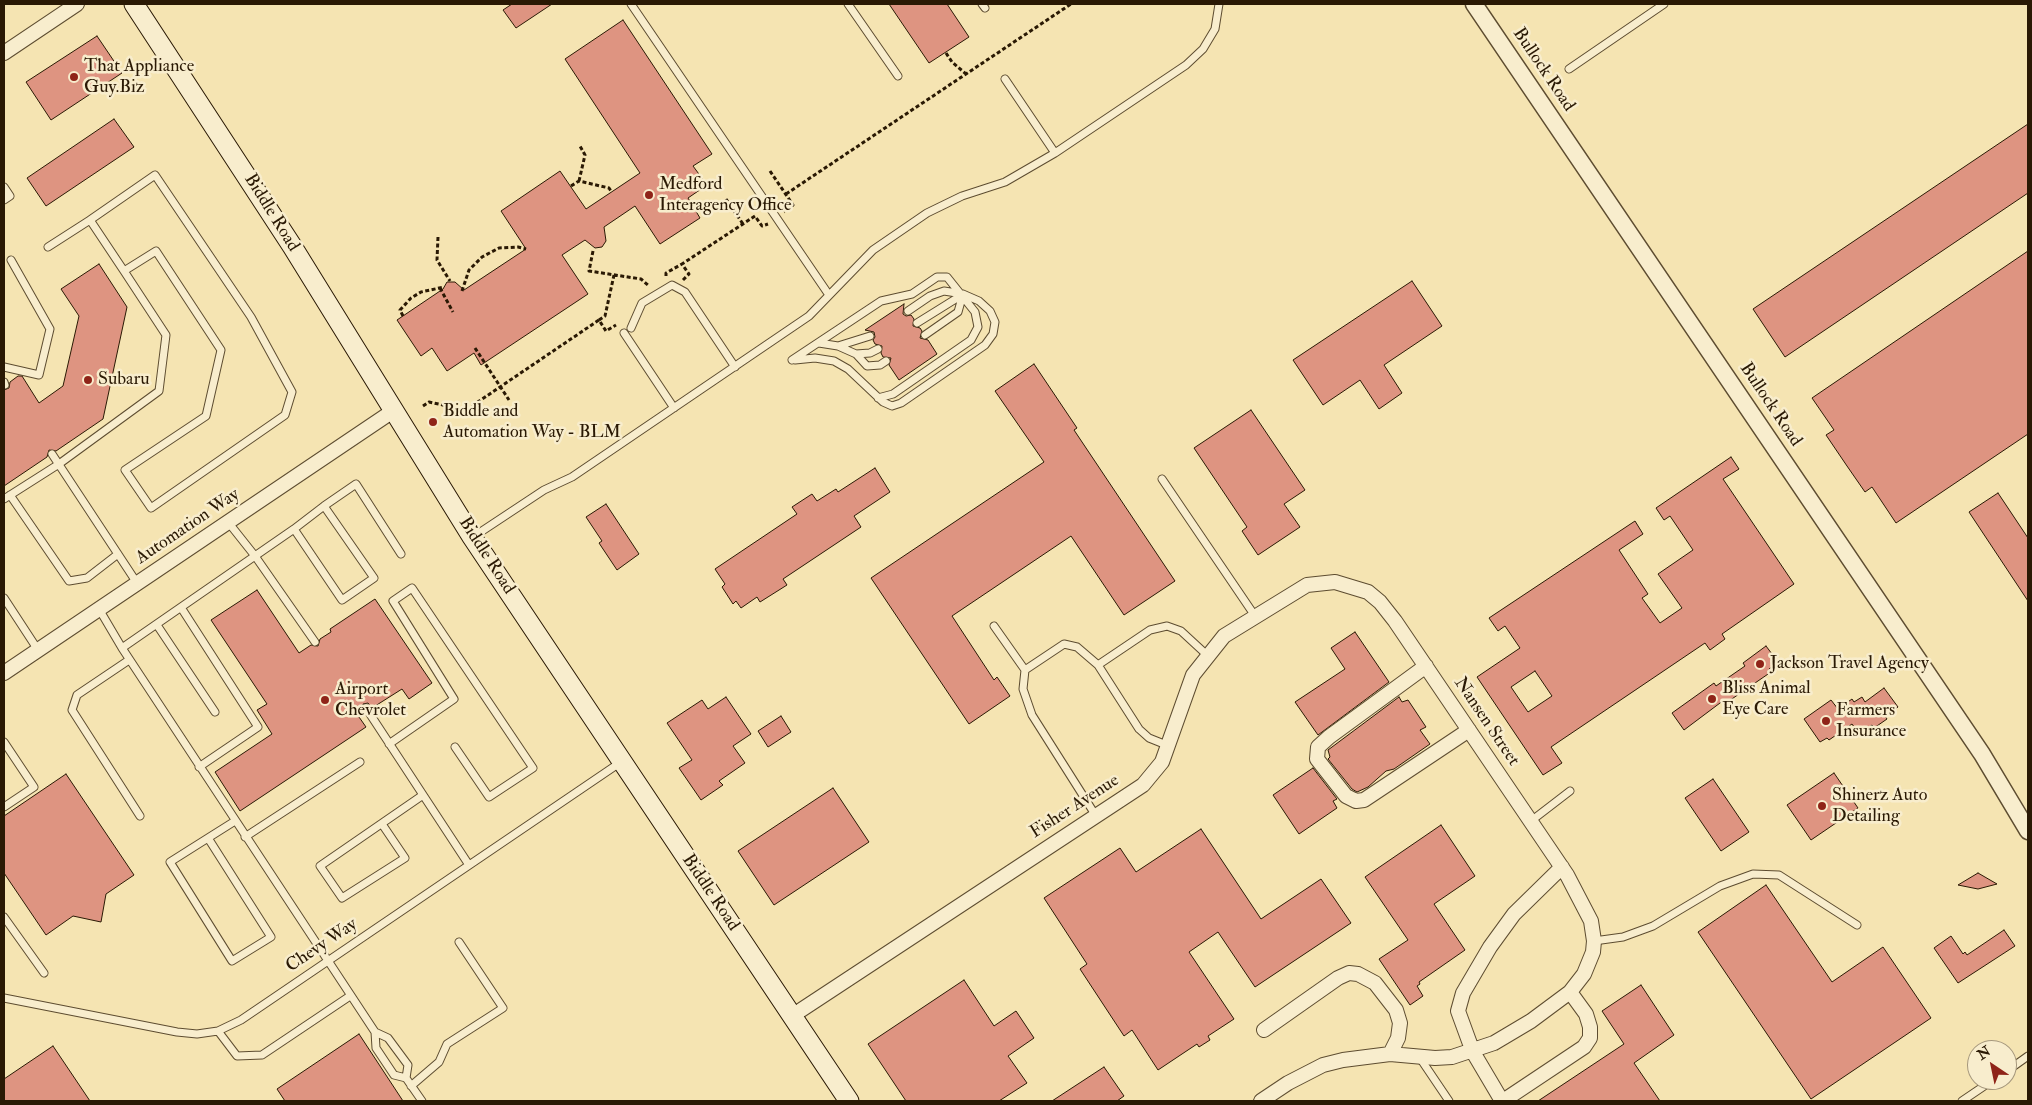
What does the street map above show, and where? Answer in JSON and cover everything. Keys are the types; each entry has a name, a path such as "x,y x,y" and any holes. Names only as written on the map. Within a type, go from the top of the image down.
{"main road":[{"name":"Biddle Road","path":"134,4 292,246 472,537 849,1101"}],"street":[{"path":"4,53 77,4"},
{"name":"Bullock Road","path":"1474,4 1978,748 2028,831"},
{"name":"Automation Way","path":"4,673 393,411"},
{"name":"Fisher Avenue","path":"792,1016 1143,785 1162,762 1193,675 1207,655 1224,636 1294,591 1320,582"},
{"name":"Nansen Street","path":"1320,582 1335,582 1351,586 1368,592 1380,602 1426,666 1562,867 1584,903 1591,920 1594,941"},
{"path":"1426,666 1318,747 1317,759 1321,766 1346,796 1356,801 1364,800 1469,730"},
{"path":"1562,867 1514,914 1490,947 1463,993 1458,1011 1473,1052 1503,1101 1584,1047 1590,1038 1590,1026 1586,1014 1570,992"},
{"path":"1261,1101 1288,1083 1323,1065 1343,1060 1390,1054 1419,1057 1452,1057 1473,1052 1494,1043 1531,1021 1570,992 1590,963 1594,941"},
{"path":"1264,1030 1338,978 1349,973 1358,974 1375,983 1396,1010 1400,1023 1398,1038 1390,1054"}],"lane":[{"path":"631,4 829,295"},
{"path":"848,4 898,76"},
{"path":"472,537 544,490 572,477 809,316 873,250 927,213 962,196 1005,182 1055,153 1186,65 1203,49 1215,29 1219,4"},
{"path":"1569,69 1664,4"},
{"path":"1004,79 1055,153"},
{"path":"48,247 155,175 251,317 292,392 285,415 151,508 125,470 206,416 221,350 156,251 124,272"},
{"path":"4,187 10,196 4,200"},
{"path":"90,220 166,335 159,390 59,464 7,497 69,581 87,578 118,554"},
{"path":"4,367 39,376 50,329 11,260"},
{"path":"878,398 893,394 972,340 978,327 975,312 963,294 947,277 937,277 912,294 880,301 792,360 815,358 834,362 848,369 878,398 892,406 901,403 985,345 993,334 995,322 990,311 979,301 963,294 944,291 930,296 908,311"},
{"path":"631,328 642,304 672,285 685,292 735,367"},
{"path":"917,323 963,294"},
{"path":"925,335 958,312 963,294"},
{"path":"624,333 674,408"},
{"path":"838,346 870,336"},
{"path":"818,343 838,346 856,354 867,366 880,365 886,361"},
{"path":"856,354 870,353 878,349"},
{"path":"52,454 137,583"},
{"path":"1162,479 1255,616"},
{"path":"122,648 182,608 356,484 401,554"},
{"path":"294,529 342,600 374,578 324,506"},
{"path":"228,522 255,556 315,642"},
{"path":"390,744 454,698 393,601 412,588 533,768 489,797 455,747"},
{"path":"4,598 38,650"},
{"path":"182,608 258,727 199,767"},
{"path":"99,609 122,648 326,961 375,1032 388,1038 408,1065 406,1078 422,1101"},
{"path":"157,625 215,712"},
{"path":"994,626 1025,670 1023,689 1032,715 1096,816"},
{"path":"1098,665 1150,630 1167,626 1181,630 1207,655"},
{"path":"1025,670 1064,644 1077,646 1098,665 1139,729 1149,738 1169,746"},
{"path":"130,660 77,695 72,710 140,816"},
{"path":"366,708 469,865"},
{"path":"4,742 34,787 4,807"},
{"path":"245,837 360,762"},
{"name":"Chevy Way","path":"4,998 177,1032 196,1034 218,1031 240,1020 622,762"},
{"path":"1531,821 1570,791"},
{"path":"382,824 405,858 342,898 320,866 424,795"},
{"path":"208,838 271,937 232,961 170,862 234,821"},
{"path":"1594,941 1623,937 1653,926 1720,886 1753,874 1779,876 1858,925"},
{"path":"4,918 44,973"},
{"path":"411,1086 438,1062 447,1044 502,1008 460,942"},
{"path":"218,1031 237,1056 262,1055 350,996"},
{"path":"375,1032 376,1048 394,1075 406,1078"},
{"path":"2017,1064 2028,1056"},
{"path":"1419,1057 1449,1101"},
{"path":"1962,1101 1978,1090"}],"path":[{"path":"786,194 1071,4"},
{"path":"946,53 966,74"},
{"path":"579,181 584,155 580,146"},
{"path":"770,171 793,205 784,213"},
{"path":"571,186 579,181 609,188 611,192"},
{"path":"726,199 743,224"},
{"path":"668,280 666,273 754,216 762,226 768,224"},
{"path":"438,237 437,260 450,282"},
{"path":"462,292 469,270 482,257 499,248 518,247 526,249"},
{"path":"592,251 589,271 641,279 653,290"},
{"path":"675,280 682,281 688,277 689,274 682,264"},
{"path":"423,406 430,402 466,410 605,316 614,275"},
{"path":"403,316 400,310 411,298 422,292 442,288 453,312"},
{"path":"599,320 606,331 622,321"},
{"path":"475,348 509,400"}],"building":[{"path":"512,4 552,4 516,28 503,10"},
{"path":"889,4 947,4 969,37 929,63"},
{"name":"Medford Interagency Office","path":"623,20 712,154 693,166 707,185 688,198 700,218 660,244 635,206 604,227 606,241 602,247 595,248 585,240 562,255 588,294 481,365 474,353 447,371 432,348 421,356 397,320 443,289 447,282 455,282 464,290 526,249 501,211 560,171 586,209 640,173 565,59"},
{"path":"97,36 122,73 51,120 26,82"},
{"path":"114,119 134,147 46,206 27,178"},
{"path":"2028,124 2028,193 1785,357 1753,309"},
{"path":"2028,251 2028,434 1896,523 1872,487 1865,492 1826,435 1834,430 1812,398"},
{"name":"Subaru","path":"99,264 127,307 103,419 56,451 49,450 47,457 4,486 4,390 9,388 10,382 18,376 22,376 39,403 63,386 79,316 61,289"},
{"path":"1412,281 1442,326 1384,365 1402,393 1379,409 1360,380 1323,405 1293,360"},
{"path":"904,304 903,314 906,316 911,315 914,319 913,326 920,328 922,331 920,338 928,340 937,354 899,380 889,365 891,358 883,357 881,353 882,346 875,344 873,340 875,337 874,332 865,330"},
{"path":"1034,364 1077,428 1074,430 1175,581 1124,615 1071,536 952,616 994,680 997,677 1010,696 969,724 871,578 1044,462 995,391"},
{"path":"1251,410 1305,490 1284,504 1300,527 1258,555 1242,531 1247,527 1194,448"},
{"path":"1731,457 1739,469 1723,479 1794,584 1722,634 1725,639 1710,650 1705,643 1551,747 1562,763 1543,775 1477,677 1520,648 1505,626 1498,631 1489,618 1635,521 1643,534 1619,550 1648,594 1642,598 1660,623 1682,608 1658,574 1693,550 1670,516 1664,520 1656,508","holes":["1535,671 1552,696 1528,712 1511,687"]},
{"path":"875,468 890,492 854,516 861,527 783,579 787,585 760,602 757,597 741,608 736,601 733,604 722,587 725,584 715,569 797,514 792,507 812,494 817,501 836,489 838,492"},
{"path":"1998,493 2028,538 2028,601 1969,512"},
{"path":"606,504 639,554 617,570 599,543 602,541 586,517"},
{"name":"Airport Chevrolet","path":"257,590 299,653 311,645 318,646 320,639 331,632 330,629 375,599 432,683 409,699 402,689 372,708 368,703 363,704 361,709 364,714 359,717 366,727 240,811 215,772 272,734 257,710 267,704 211,620"},
{"path":"1355,632 1389,682 1318,735 1295,702 1345,669 1331,648"},
{"name":"Bliss Animal Eye Care","path":"1766,646 1778,662 1769,669 1771,672 1726,703 1724,700 1684,730 1672,713 1714,683 1716,686 1745,666 1743,663"},
{"path":"1884,688 1898,707 1885,716 1887,719 1874,728 1872,725 1859,734 1852,724 1829,740 1827,738 1820,742 1804,719 1831,700 1838,709 1852,699 1854,702 1862,697 1865,702"},
{"path":"726,697 751,734 733,746 745,763 719,781 723,785 701,800 679,768 692,760 667,723 702,700 708,709"},
{"path":"1399,697 1402,702 1408,700 1426,727 1420,730 1430,744 1394,769 1386,771 1368,787 1357,792 1352,789 1328,759 1330,757 1328,750"},
{"path":"781,716 791,732 768,747 758,731"},
{"path":"1313,768 1337,799 1333,801 1337,808 1299,834 1273,795"},
{"name":"Shinerz Auto Detailing","path":"1834,773 1858,808 1811,840 1787,805"},
{"path":"66,774 134,875 106,894 101,922 73,916 46,935 4,873 4,816"},
{"path":"1713,779 1749,832 1721,851 1685,798"},
{"path":"833,788 869,842 774,905 738,851"},
{"path":"1441,825 1475,876 1434,904 1465,950 1419,982 1420,984 1417,986 1423,996 1410,1005 1379,959 1408,940 1365,877"},
{"path":"1201,829 1261,919 1321,879 1351,923 1255,987 1218,932 1189,952 1234,1019 1208,1036 1210,1040 1199,1047 1197,1044 1158,1070 1132,1030 1124,1036 1080,969 1087,964 1044,898 1120,848 1136,872"},
{"path":"1978,873 1997,884 1978,889 1958,885"},
{"path":"1766,885 1832,982 1883,947 1931,1018 1811,1099 1698,932"},
{"path":"2004,930 2015,946 1958,983 1934,948 1951,936 1963,954 1965,952 1967,955"},
{"path":"964,980 994,1026 1016,1011 1034,1038 1008,1056 1027,1083 999,1101 906,1101 868,1044"},
{"path":"1641,985 1674,1035 1634,1063 1660,1101 1538,1101 1624,1044 1602,1011"},
{"path":"359,1034 403,1101 285,1101 277,1089"},
{"path":"53,1046 90,1101 4,1101 4,1079"},
{"path":"1104,1067 1124,1096 1117,1101 1052,1101"}],"place":[{"name":"That Appliance Guy.Biz","path":"74,77"},
{"name":"Medford Interagency Office","path":"649,195"},
{"name":"Subaru","path":"88,380"},
{"name":"Biddle and Automation Way - BLM","path":"433,422"},
{"name":"Jackson Travel Agency","path":"1760,664"},
{"name":"Bliss Animal Eye Care","path":"1712,699"},
{"name":"Airport Chevrolet","path":"325,700"},
{"name":"Farmers Insurance","path":"1826,721"},
{"name":"Shinerz Auto Detailing","path":"1822,806"}]}
